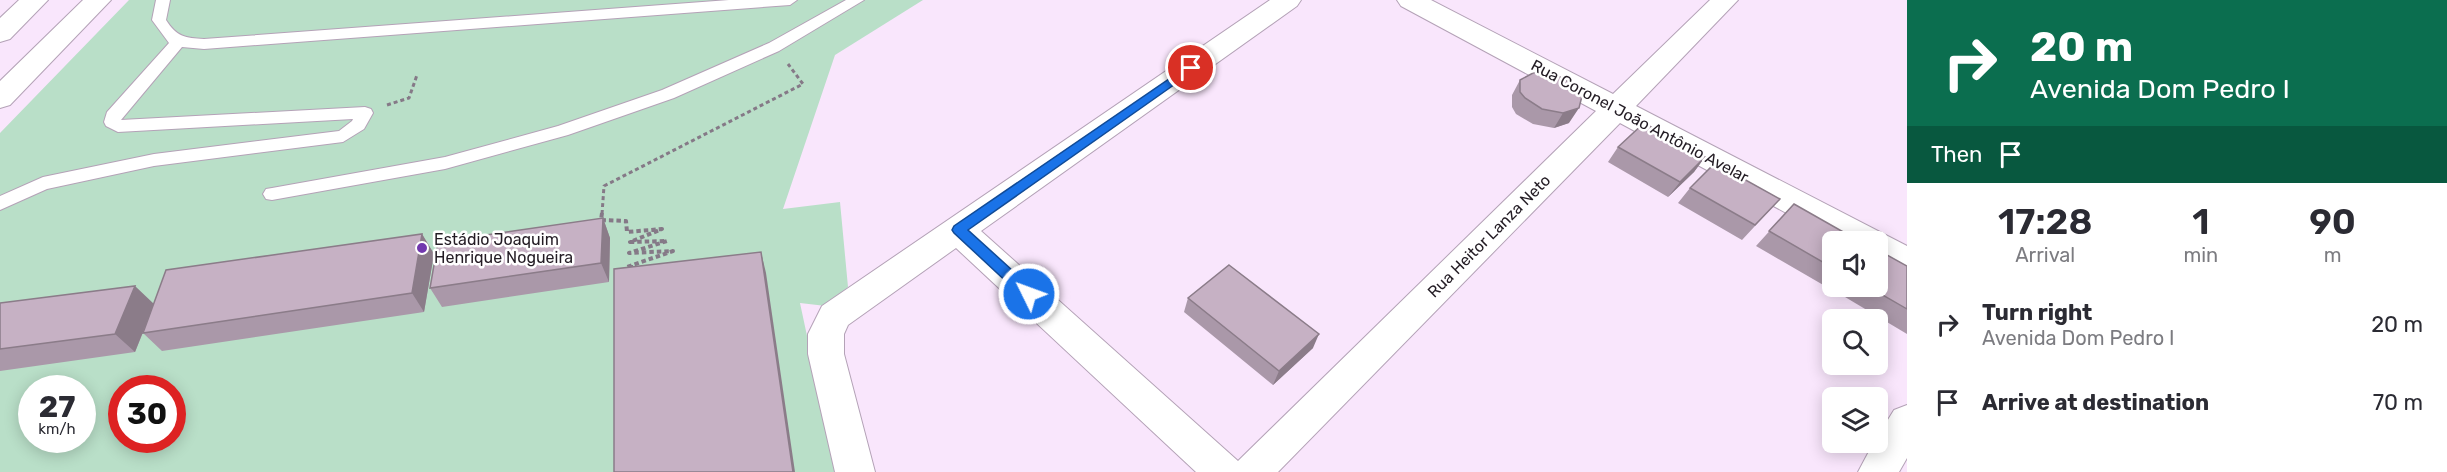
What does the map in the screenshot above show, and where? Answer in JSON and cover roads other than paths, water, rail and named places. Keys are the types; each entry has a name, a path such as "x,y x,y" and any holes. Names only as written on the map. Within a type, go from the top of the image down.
{"main road":[{"path":"0,33 35,0"},
{"path":"0,98 98,0"},
{"path":"855,472 826,354 826,334 834,316 1288,0"},
{"name":"Rua Coronel João Antônio Avelar","path":"1410,0 1849,231"},
{"name":"Rua Heitor Lanza Neto","path":"1252,472 1725,0"},
{"path":"958,230 1223,472"},
{"path":"1888,251 1907,261"},
{"path":"1878,472 1907,422"}],"lane":[{"path":"163,0 159,20 169,38 178,42 204,44 790,0"},
{"path":"272,195 445,163 562,131 668,94 774,47 857,0"},
{"path":"0,203 43,183 154,160 343,136 358,125 365,113 118,126 112,122 114,116 178,42"}],"place":[{"name":"Estádio Joaquim Henrique Nogueira","path":"422,248"}]}
